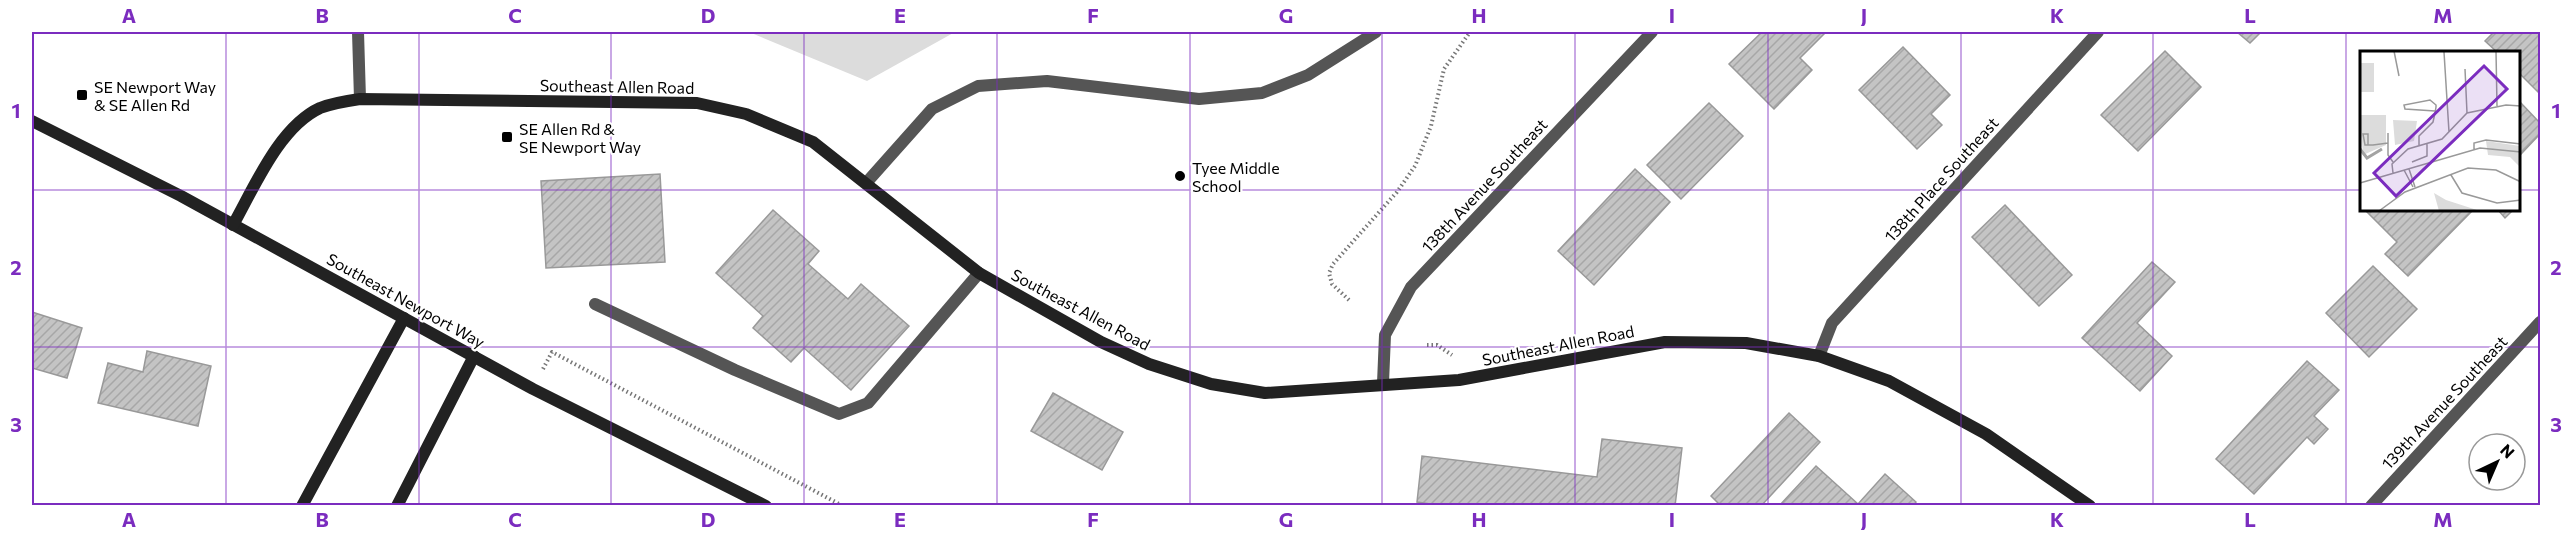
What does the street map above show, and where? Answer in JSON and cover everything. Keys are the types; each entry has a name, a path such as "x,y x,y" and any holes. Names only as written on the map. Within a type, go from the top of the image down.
{"street":[{"path":"357,32 360,99"},
{"path":"867,182 932,109 978,86 1047,81 1199,99 1262,93 1308,75 1376,32"},
{"name":"138th Avenue Southeast","path":"1383,383 1385,335 1412,287 1653,32"},
{"name":"138th Place Southeast","path":"1819,356 1832,324 2098,32"},
{"name":"Southeast Allen Road","path":"233,225 278,145 318,109 360,99 697,103 746,114 813,142 867,182 979,273 1101,342 1149,364 1211,384 1265,393 1383,383 1458,380 1665,342 1746,343 1819,356 1889,381 1986,434 2090,506"},
{"name":"Southeast Newport Way","path":"32,121 233,225 474,356 766,506"},
{"path":"595,304 735,370 839,414 868,403 979,273"},
{"path":"302,506 404,318"},
{"name":"139th Avenue Southeast","path":"2371,506 2541,322"},
{"path":"397,506 474,356"}],"path":[{"path":"1349,300 1332,284 1329,273 1333,264 1397,192 1415,166 1431,126 1444,69 1470,32"},
{"path":"1427,345 1437,345 1452,354 1455,362"},
{"path":"550,357 552,352 843,506"}],"shaded area":[{"path":"749,32 955,32 867,81"}],"building":[{"path":"1762,32 1826,32 1800,58 1812,70 1774,109 1729,64"},
{"path":"2237,32 2261,32 2250,43"},
{"path":"2494,32 2540,32 2540,94 2521,75 2521,51 2496,51 2485,41"},
{"path":"1903,47 1950,95 1931,114 1942,125 1917,149 1859,90"},
{"path":"2165,51 2201,87 2138,151 2101,115"},
{"path":"1709,103 1743,136 1681,199 1647,165"},
{"path":"2521,103 2540,123 2540,134 2521,154"},
{"path":"1635,169 1670,202 1594,285 1558,251"},
{"path":"660,174 665,262 546,268 541,181"},
{"path":"2005,205 2072,275 2039,306 1972,237"},
{"path":"773,210 819,251 808,264 848,299 861,284 909,326 851,390 804,348 791,362 753,328 763,316 716,273"},
{"path":"2367,212 2471,212 2408,276 2385,254 2397,242"},
{"path":"2500,212 2511,212 2505,218"},
{"path":"2152,262 2175,282 2137,323 2172,356 2140,391 2082,338"},
{"path":"2373,266 2417,309 2369,357 2326,313"},
{"path":"32,312 82,328 67,378 32,368"},
{"path":"147,351 211,366 198,426 98,403 108,363 143,372"},
{"path":"2307,361 2339,390 2314,416 2328,429 2314,444 2307,437 2254,494 2216,459"},
{"path":"1053,393 1123,432 1102,470 1031,431"},
{"path":"1789,413 1820,442 1761,506 1721,506 1711,496"},
{"path":"1602,439 1682,448 1675,506 1444,506 1417,502 1422,456 1597,477"},
{"path":"1816,466 1858,504 1885,474 1916,502 1913,506 1779,506"}],"place":[{"name":"SE Newport Way & SE Allen Rd","path":"82,95"},
{"name":"SE Allen Rd & SE Newport Way","path":"507,137"},
{"name":"Tyee Middle School","path":"1180,176"}]}
